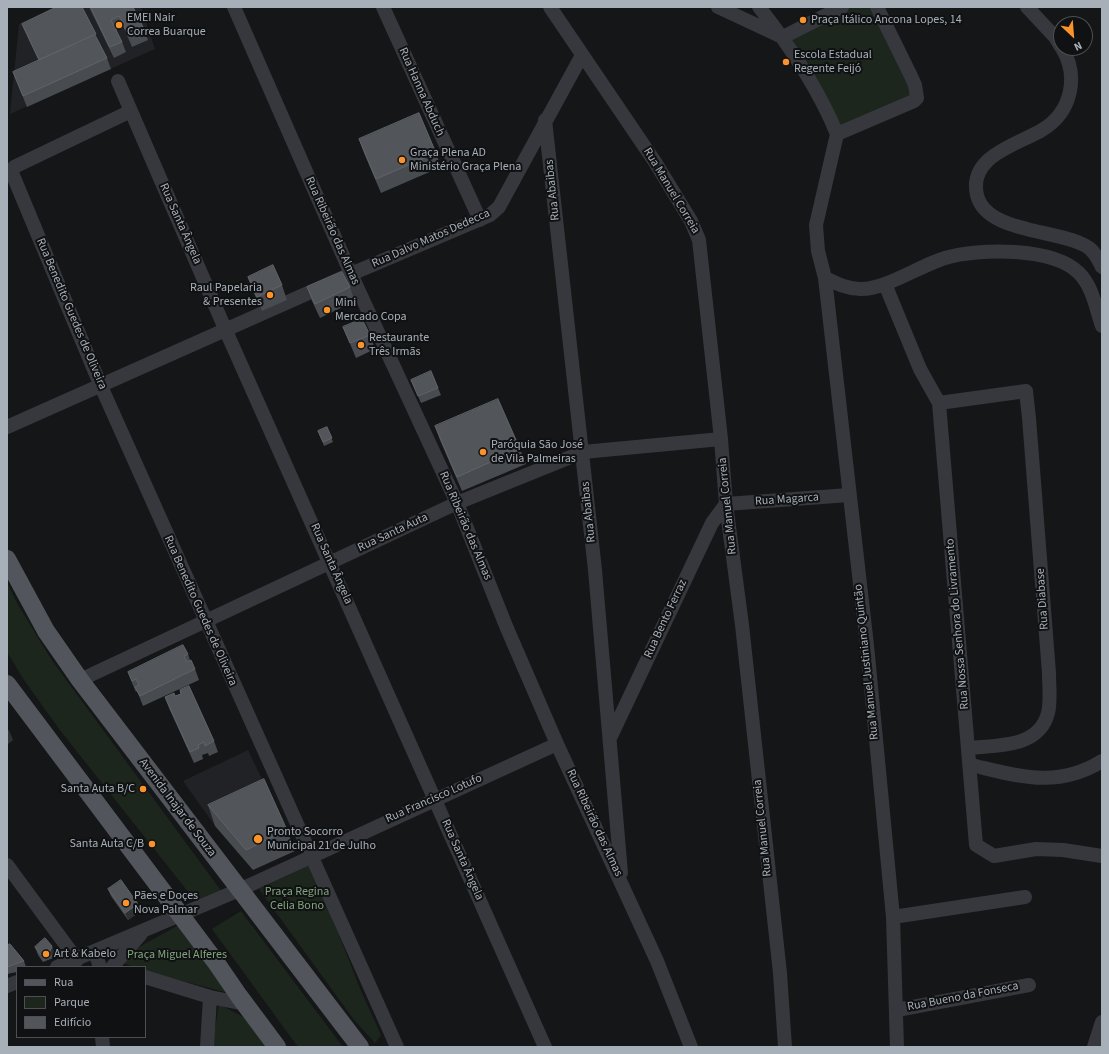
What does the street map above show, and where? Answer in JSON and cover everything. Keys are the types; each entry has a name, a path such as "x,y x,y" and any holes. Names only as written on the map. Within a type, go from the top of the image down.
{"main road":[{"name":"Avenida Inajar de Souza","path":"7,559 46,631 80,680 360,1047"},
{"path":"10,692 180,915 277,1047"}],"street":[{"name":"Rua Ribeirão das Almas","path":"234,7 351,274 457,503 506,626 557,744 657,961 691,1047"},
{"name":"Rua Hanna Abduch","path":"383,7 480,220"},
{"name":"Rua Manuel Correia","path":"550,7 655,162 692,221 698,235 708,312 726,504 743,633 780,973 785,1047"},
{"path":"718,7 783,37"},
{"path":"759,7 783,37 813,85 837,134 917,98 912,76 877,7"},
{"path":"783,37 842,7"},
{"path":"1027,7 1053,35"},
{"name":"Rua Dalvo Matos Dedecca","path":"7,427 100,384 226,331 351,274 490,215 499,207 545,120 582,55"},
{"path":"1065,56 1071,68 1073,81 1064,107 1055,119 1043,129 992,156 981,168 976,180 977,195 981,204 998,220 1066,237 1087,246 1096,255 1102,267"},
{"name":"Rua Santa Ângela","path":"118,81 226,331 545,1047"},
{"name":"Rua Benedito Guedes de Oliveira","path":"131,111 14,167 12,171 100,384 397,1047"},
{"name":"Rua Abaibas","path":"545,120 583,452 610,737 621,882"},
{"name":"Rua Manuel Justiniano Quintão","path":"837,134 816,225 818,250 825,278 867,645 893,917 897,1047"},
{"path":"825,278 845,287 860,289 885,284 911,271 945,258 975,252 1012,251 1068,264 1080,274 1097,295 1102,326"},
{"path":"885,284 920,369 939,403"},
{"name":"Rua Diabase","path":"939,403 1026,391 1049,673 1049,712 1043,726 1034,736 1021,742 969,748"},
{"name":"Rua Nossa Senhora do Livramento","path":"939,403 971,764 976,845 994,856 1036,849 1102,856"},
{"name":"Rua Santa Auta","path":"80,680 457,503 583,452 721,440"},
{"name":"Rua Magarca","path":"726,504 849,495"},
{"name":"Rua Bento Ferraz","path":"610,737 712,522 726,504"},
{"name":"Rua Francisco Lotufo","path":"60,966 77,960 104,963 146,930 239,890 557,744"},
{"path":"971,764 1020,777 1056,779 1089,769 1102,761"},
{"path":"7,865 77,960"},
{"path":"893,917 1025,897"},
{"path":"104,963 146,930"},
{"path":"146,977 210,997 245,1004"},
{"name":"Rua Bueno da Fonseca","path":"897,1010 1029,985"},
{"path":"207,1047 210,997"},
{"path":"1094,1047 1102,1022"}],"shaded area":[{"path":"54,7 141,7 155,49 10,114 19,24"},
{"path":"248,750 272,800 215,826 183,781"}],"green space":[{"path":"843,7 877,7 917,98 837,134 783,37"},
{"path":"7,582 17,603 51,659 222,892 197,903 59,729 24,680 7,652"},
{"name":"Praça Regina Celia Bono","path":"311,864 361,991 381,1035 375,1043 354,1020 259,889"},
{"path":"241,911 343,1047 299,1047 295,1043 212,929"},
{"name":"Praça Miguel Alferes","path":"184,922 236,995 146,971 146,966 131,966 120,962 132,951"},
{"path":"219,1004 256,1024 274,1047 212,1047"}],"building":[{"path":"57,7 82,7 96,34 39,60 22,24"},
{"path":"91,7 133,7 144,29 129,36 119,16 111,20 122,42 110,47"},
{"path":"95,35 107,58 23,96 13,72"},
{"name":"Graça Plena AD Ministério Graça Plena","path":"419,113 436,153 376,179 359,139"},
{"path":"273,265 282,285 257,297 248,277"},
{"path":"342,272 350,287 315,304 307,287"},
{"path":"362,319 370,335 350,343 343,327"},
{"path":"431,371 438,388 418,396 411,380"},
{"name":"Paróquia São José de Vila Palmeiras","path":"498,399 520,449 457,477 435,426"},
{"path":"327,427 332,438 323,442 318,431"},
{"path":"183,645 188,654 184,656 187,662 191,660 195,669 140,696 135,687 139,685 136,679 132,681 128,672"},
{"path":"189,686 214,741 205,746 204,742 198,745 199,748 190,752 165,697 174,693 175,696 181,694 180,690"},
{"path":"264,779 287,830 246,850 208,805"},
{"name":"Pães e Doçes Nova Palmar","path":"121,880 138,904 125,913 108,889"},
{"path":"45,938 52,946 50,951 41,955 35,947"},
{"path":"10,944 24,961 7,967 7,946"}],"place":[{"name":"Praça Itálico Ancona Lopes, 14","path":"803,20"},
{"name":"EMEI Nair Correa Buarque","path":"119,25"},
{"name":"Escola Estadual Regente Feijó","path":"786,62"},
{"name":"Graça Plena AD Ministério Graça Plena","path":"402,160"},
{"name":"Raul Papelaria & Presentes","path":"270,295"},
{"name":"Mini Mercado Copa","path":"327,310"},
{"name":"Restaurante Três Irmãs","path":"361,345"},
{"name":"Paróquia São José de Vila Palmeiras","path":"483,452"},
{"name":"Santa Auta B/C","path":"143,789"},
{"name":"Pronto Socorro Municipal 21 de Julho","path":"258,839"},
{"name":"Santa Auta C/B","path":"152,844"},
{"name":"Pães e Doçes Nova Palmar","path":"126,903"},
{"name":"Art & Kabelo","path":"46,954"}]}
